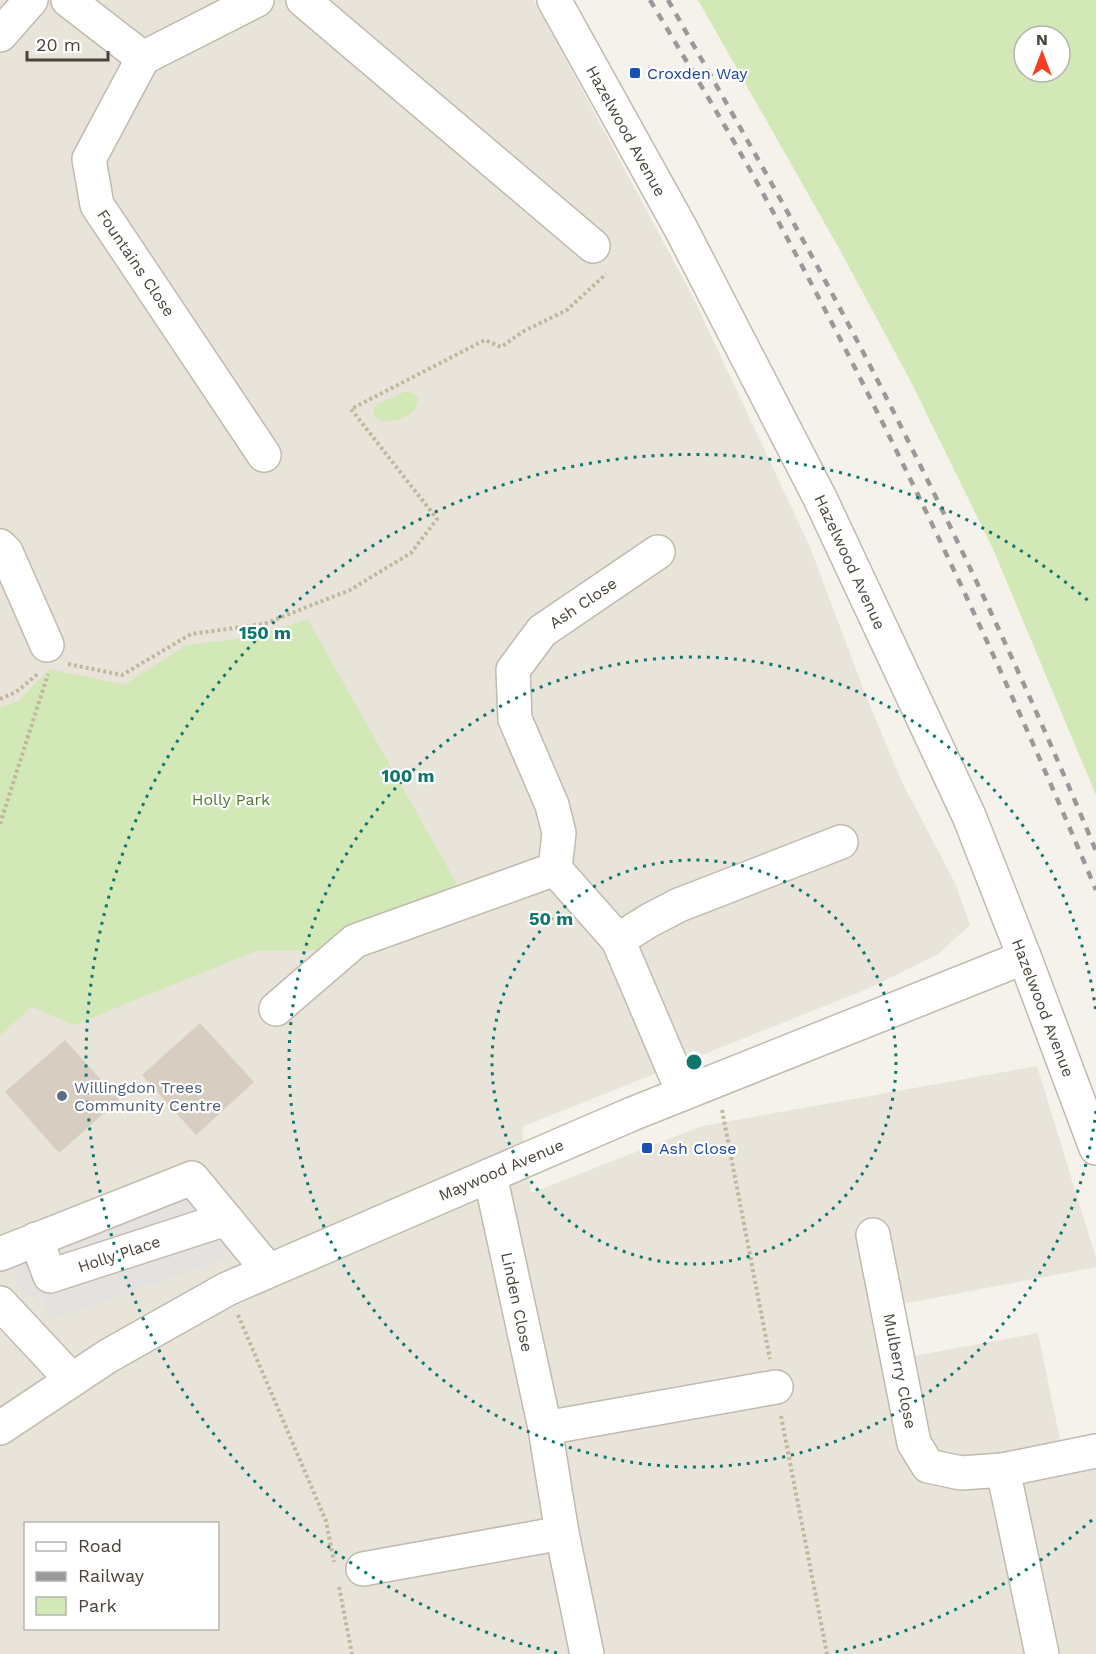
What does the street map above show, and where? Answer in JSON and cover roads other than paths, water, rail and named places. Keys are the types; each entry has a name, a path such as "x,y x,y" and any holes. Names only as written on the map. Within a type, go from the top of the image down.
{"street":[{"path":"0,35 31,0"},
{"path":"68,0 143,58 257,0"},
{"path":"303,0 593,246"},
{"name":"Hazelwood Avenue","path":"554,0 680,227 820,498 969,816 1096,1148"},
{"name":"Fountains Close","path":"143,58 89,159 97,205 264,455"},
{"path":"0,546 6,552 50,653"},
{"name":"Ash Close","path":"555,869 559,833 552,805 515,719 513,670 542,631 658,552"},
{"path":"618,940 679,905 841,842"},
{"path":"276,1009 355,941 555,869 618,940 682,1094"},
{"name":"Maywood Avenue","path":"0,1428 108,1356 227,1289 268,1270 632,1114 1024,956"},
{"name":"Linden Close","path":"490,1175 544,1428 562,1533 587,1654"},
{"path":"0,1254 192,1179 268,1270"},
{"name":"Holly Place","path":"36,1239 50,1276 226,1220"},
{"name":"Mulberry Close","path":"873,1235 915,1443 928,1466 961,1473 1003,1470 1096,1451"},
{"path":"0,1303 71,1379"},
{"path":"544,1428 776,1387"},
{"path":"1003,1470 1042,1654"},
{"path":"345,1571 562,1533"}],"railway":[{"path":"650,0 754,177 847,352 976,619 1096,890"},
{"path":"668,0 816,263 894,413 1014,662 1096,851"}],"place":[{"name":"Croxden Way","path":"635,73"},
{"name":"Willingdon Trees Community Centre","path":"62,1096"},
{"name":"Ash Close","path":"647,1148"}],"park label":[{"name":"Holly Park","path":"231,799"}]}
